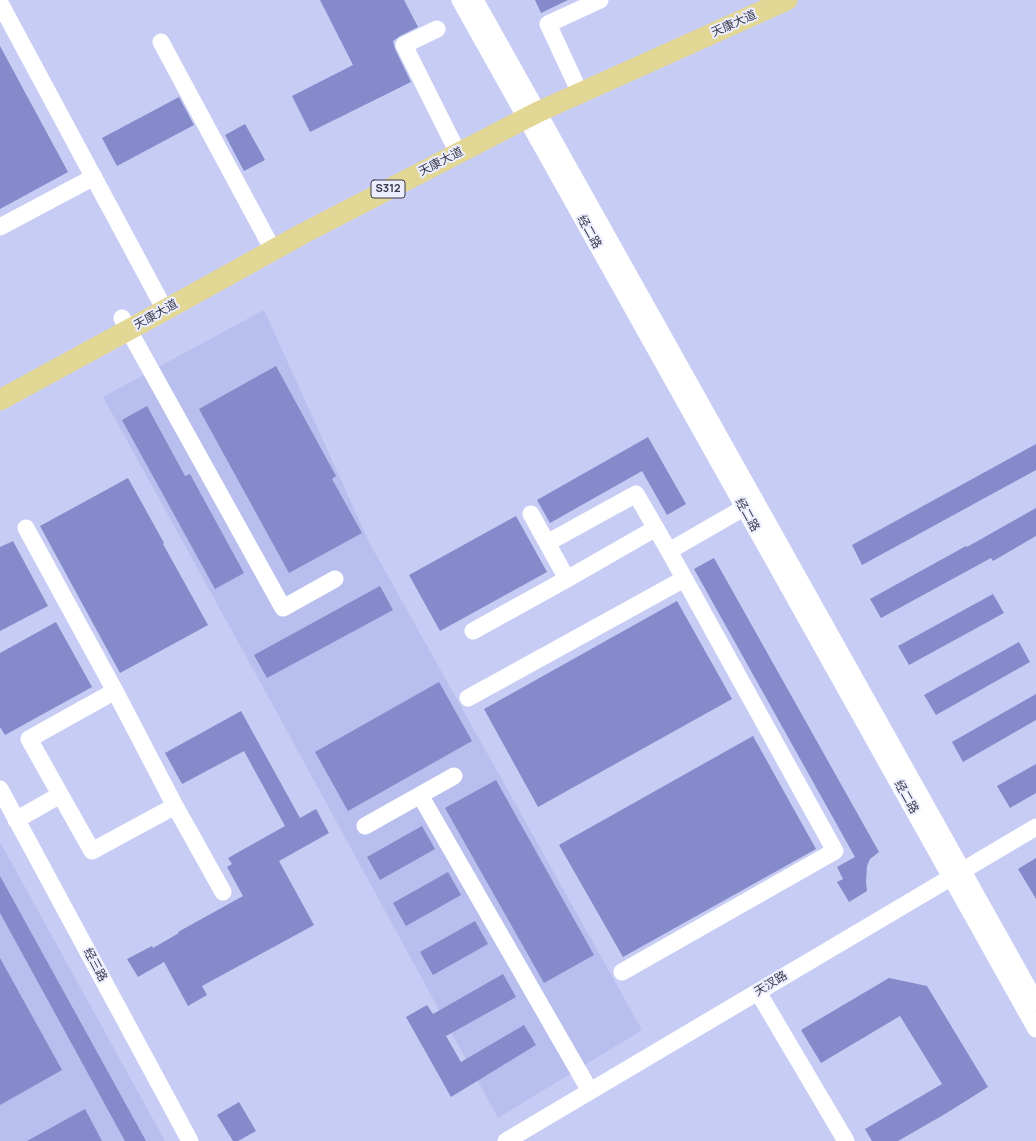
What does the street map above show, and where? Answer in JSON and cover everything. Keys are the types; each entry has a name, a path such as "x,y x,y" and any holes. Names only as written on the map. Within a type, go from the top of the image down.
{"main road":[{"name":"天康大道","path":"578,87 755,0"},
{"name":"天康大道","path":"0,400 126,324 270,244 304,233 455,147 528,109 785,0"},
{"name":"天康大道","path":"0,385 126,324"}],"street":[{"name":"经二路","path":"460,0 528,109 750,505 956,874 1036,1029"},
{"name":"经二路","path":"475,0 528,109"},
{"path":"578,87 548,24 600,0"},
{"path":"0,3 162,304"},
{"path":"437,29 404,45 455,147"},
{"path":"161,42 270,244"},
{"path":"0,227 94,177"},
{"path":"126,324 283,608 335,579"},
{"path":"546,543 636,494 835,851 622,972"},
{"path":"669,551 750,505"},
{"path":"530,514 567,579"},
{"path":"26,528 223,892"},
{"path":"473,631 656,528"},
{"path":"468,698 684,579"},
{"path":"115,691 29,739 92,851 176,806"},
{"path":"365,826 454,776"},
{"name":"经三路","path":"0,790 190,1141"},
{"path":"16,820 60,795"},
{"path":"420,795 590,1091"},
{"name":"天汊路","path":"506,1141 1036,827"},
{"name":"经二路","path":"956,874 1036,1002"},
{"path":"758,992 846,1141"}],"shaded area":[{"path":"264,310 370,544 642,1030 498,1118 103,397"},
{"path":"0,842 165,1141 0,1141"}],"building":[{"path":"320,0 404,0 418,27 393,41 395,49 411,82 310,132 292,96 353,65"},
{"path":"535,0 568,0 541,13"},
{"path":"0,46 68,172 0,209"},
{"path":"179,97 194,125 117,166 102,138"},
{"path":"245,124 265,160 244,171 225,135"},
{"path":"276,366 336,476 332,479 362,533 289,573 199,409"},
{"path":"147,406 185,476 190,474 244,573 215,589 122,420"},
{"path":"648,437 686,504 667,515 642,471 550,523 537,500"},
{"path":"1036,444 1036,470 862,565 852,545"},
{"path":"128,478 208,625 120,673 40,526"},
{"path":"1036,508 1036,536 993,561 991,558 881,618 870,599"},
{"path":"516,516 547,572 440,631 409,575"},
{"path":"13,541 48,606 0,631 0,547"},
{"path":"714,558 879,852 870,859 867,866 867,891 849,902 837,882 843,879 837,867 855,857 694,569"},
{"path":"380,586 393,610 267,678 254,655"},
{"path":"993,594 1004,613 909,665 898,646"},
{"path":"677,601 732,699 538,807 484,709"},
{"path":"56,622 92,687 5,735 0,727 0,653"},
{"path":"1019,642 1030,662 936,715 924,695"},
{"path":"439,682 472,741 348,811 315,752"},
{"path":"1036,694 1036,720 963,762 952,742"},
{"path":"241,711 300,818 316,809 329,833 279,861 314,925 202,986 207,995 188,1006 164,962 138,977 127,959 152,946 153,948 179,933 178,932 243,896 227,867 232,864 228,858 285,826 244,751 182,784 165,753"},
{"path":"753,736 816,849 623,957 559,845"},
{"path":"1036,764 1036,793 1010,808 997,786"},
{"path":"496,780 594,955 544,983 445,808"},
{"path":"422,826 435,849 380,880 367,857"},
{"path":"1036,858 1036,899 1018,869"},
{"path":"448,872 461,895 406,926 393,903"},
{"path":"0,876 146,1141 125,1141 0,913"},
{"path":"475,921 488,944 433,975 420,952"},
{"path":"0,958 62,1070 0,1105"},
{"path":"503,974 516,997 446,1036 461,1062 524,1025 536,1045 451,1097 406,1017 427,1005 433,1014"},
{"path":"889,978 927,986 988,1087 898,1141 872,1141 865,1129 942,1084 900,1016 821,1063 801,1030"},
{"path":"239,1102 256,1131 238,1141 233,1141 217,1115"},
{"path":"85,1109 102,1141 27,1141"}]}
